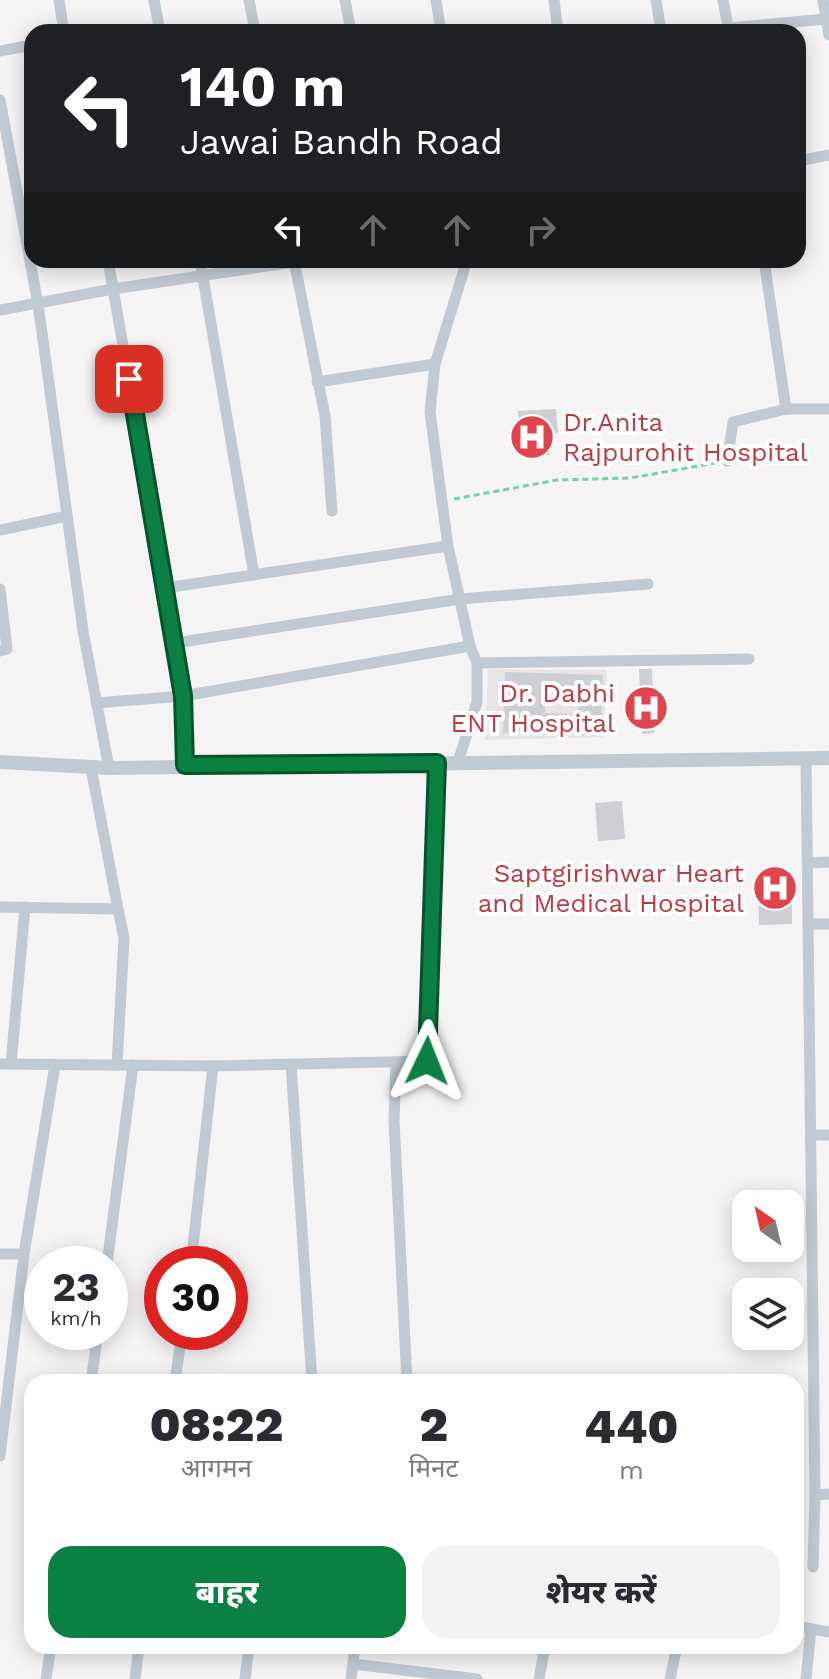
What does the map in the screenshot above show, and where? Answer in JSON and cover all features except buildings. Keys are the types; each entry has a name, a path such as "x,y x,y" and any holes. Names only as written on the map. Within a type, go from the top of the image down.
{"street":[{"path":"59,0 63,24"},
{"path":"154,0 158,24"},
{"path":"249,0 254,24"},
{"path":"345,0 350,24"},
{"path":"436,0 440,24"},
{"path":"554,0 557,24"},
{"path":"656,0 660,24"},
{"path":"723,0 728,24"},
{"path":"823,0 829,35"},
{"path":"782,24 826,19"},
{"path":"0,51 24,46"},
{"path":"1,107 24,229"},
{"path":"806,159 829,155"},
{"path":"31,268 83,631 109,768"},
{"path":"109,268 175,643 183,696 185,765"},
{"path":"202,268 254,575"},
{"path":"0,310 252,268"},
{"path":"295,268 325,416 332,511"},
{"path":"458,762 477,702 477,663 470,646 448,546 430,412 435,364 465,268"},
{"path":"765,268 786,409"},
{"path":"317,382 435,364"},
{"path":"727,461 733,422 786,409 829,409"},
{"path":"0,530 67,516"},
{"path":"165,588 448,546"},
{"path":"175,643 460,599 648,584"},
{"path":"0,589 7,649 0,651"},
{"path":"96,703 183,696 470,646"},
{"path":"477,663 749,659"},
{"path":"806,758 815,1495 813,1567"},
{"path":"0,762 109,768 829,758"},
{"path":"25,907 5,1064 213,1066 427,1061 437,763"},
{"path":"91,768 124,938 117,1065"},
{"path":"808,863 829,862"},
{"path":"0,907 118,909"},
{"path":"808,924 829,924"},
{"path":"291,1064 311,1374"},
{"path":"396,1064 394,1120 407,1374"},
{"path":"25,1246 55,1065"},
{"path":"109,1246 133,1065"},
{"path":"193,1246 213,1066"},
{"path":"811,1135 829,1135"},
{"path":"0,1254 24,1254 0,1456"},
{"path":"92,1374 95,1350"},
{"path":"176,1374 179,1350"},
{"path":"815,1495 829,1494"},
{"path":"804,1628 829,1632"},
{"path":"806,1679 811,1629"},
{"path":"46,1679 50,1654"},
{"path":"135,1679 138,1654"},
{"path":"245,1679 248,1654"},
{"path":"351,1679 354,1654"},
{"path":"539,1679 544,1654"},
{"path":"670,1679 675,1654"},
{"path":"353,1664 477,1679"}],"path":[{"path":"442,501 557,480 630,478 727,461"}],"shaded area":[{"path":"488,669 607,670 603,737 485,740"}],"place":[{"name":"Dr.Anita Rajpurohit Hospital","path":"532,437"},
{"name":"Dr. Dabhi ENT Hospital","path":"646,708"},
{"name":"Saptgirishwar Heart and Medical Hospital","path":"775,888"}],"route":[{"path":"129,379 183,696 185,765 437,763 427,1061"}]}
